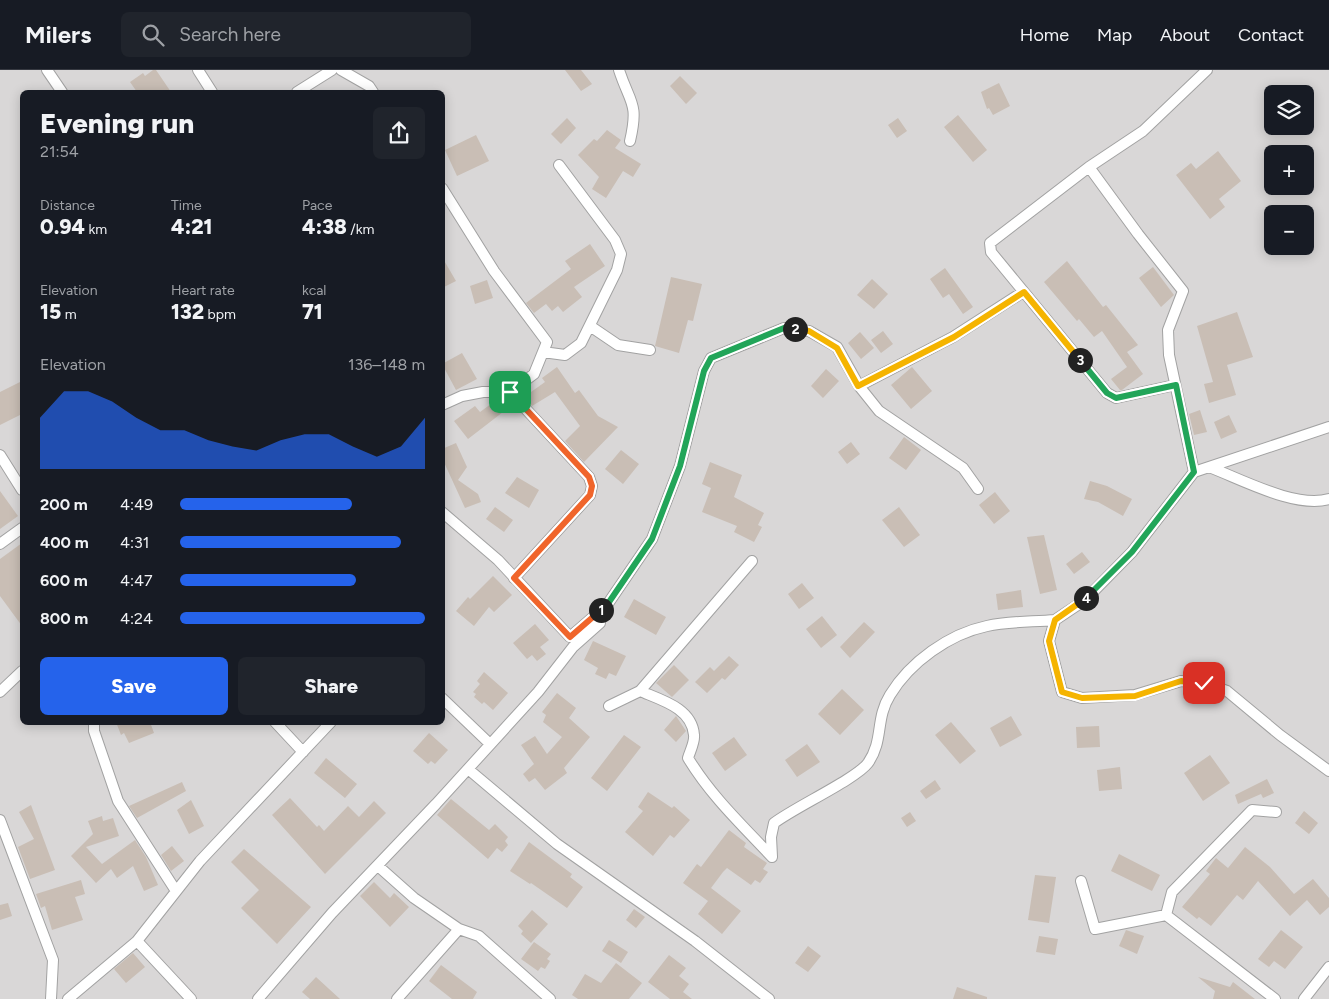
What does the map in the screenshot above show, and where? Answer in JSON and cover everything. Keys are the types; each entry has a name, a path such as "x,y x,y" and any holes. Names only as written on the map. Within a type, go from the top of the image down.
{"street":[{"path":"48,70 61,90"},
{"path":"198,70 211,90"},
{"path":"300,90 332,70"},
{"path":"341,70 369,86 372,90"},
{"path":"619,70 633,102 635,118 630,141"},
{"path":"1176,385 1116,398 1107,393 991,252 990,243 1089,167 1143,131 1207,70"},
{"path":"543,352 565,355 581,343 617,270 621,254 615,240 559,165"},
{"path":"1089,167 1183,292 1168,330 1169,356 1194,472"},
{"path":"445,193 494,271 547,342 534,374 510,392 483,392 462,396 445,404"},
{"path":"858,386 954,337 1024,292"},
{"path":"590,326 618,345 650,350"},
{"path":"445,515 498,560 570,637 607,605 652,539 680,466 704,371 711,358 784,328 809,331 837,348 858,386 879,411 964,468 978,489"},
{"path":"510,392 589,477 592,486 590,495 514,578"},
{"path":"640,691 678,708 691,723 694,737 688,758 719,803 772,857 771,837 774,823 867,765 879,742 880,720 889,696 909,670 947,640 986,626 1055,620 1085,600 1132,552 1194,472 1329,427"},
{"path":"0,455 20,487"},
{"path":"1209,467 1280,494 1316,503 1329,499"},
{"path":"0,544 20,529"},
{"path":"609,706 640,691 752,561"},
{"path":"1055,620 1049,641 1062,692 1082,698 1135,696 1181,681 1204,683 1227,692 1280,735 1329,771"},
{"path":"258,999 332,914 538,692 573,647 600,623"},
{"path":"0,692 20,673"},
{"path":"445,701 490,744"},
{"path":"94,725 94,731 118,801 176,891"},
{"path":"278,725 303,752"},
{"path":"68,999 137,941 200,861 328,725"},
{"path":"468,769 557,844 695,941 769,999"},
{"path":"1166,915 1172,892 1252,810 1276,812"},
{"path":"0,820 53,960 51,999"},
{"path":"378,866 414,898 459,928 479,936 550,999"},
{"path":"1081,881 1094,929 1166,915 1275,999"},
{"path":"397,999 459,928"},
{"path":"137,941 191,999"},
{"path":"1304,999 1329,967"}],"shaded area":[{"path":"0,70 1329,70 1329,999 0,999"}],"building":[{"path":"156,70 170,90 136,90 130,82 143,73 145,76"},
{"path":"565,70 581,70 592,84 581,91"},
{"path":"680,76 697,93 686,104 670,86"},
{"path":"999,83 1010,106 993,115 989,108 987,109 981,92"},
{"path":"958,115 987,150 973,162 944,127"},
{"path":"567,118 576,128 561,144 551,134"},
{"path":"898,118 907,131 897,138 888,125"},
{"path":"607,130 621,140 615,148 641,164 633,177 623,171 606,198 592,189 599,177 578,155 594,139 597,141"},
{"path":"476,135 489,161 457,176 445,150"},
{"path":"1218,151 1241,181 1219,199 1225,207 1210,219 1176,175 1191,163 1196,169"},
{"path":"590,244 605,266 574,287 582,297 563,312 558,306 552,311 546,304 534,313 526,303 571,269 565,261"},
{"path":"1067,261 1103,307 1106,305 1138,345 1127,352 1143,374 1122,390 1111,379 1127,367 1102,331 1094,337 1079,319 1077,321 1044,282"},
{"path":"445,262 456,281 445,286"},
{"path":"1153,267 1174,295 1161,307 1139,278"},
{"path":"945,268 973,307 963,314 949,294 943,298 930,279"},
{"path":"671,277 702,284 693,321 688,320 679,353 655,346"},
{"path":"872,279 888,294 874,309 857,295"},
{"path":"487,280 493,298 475,304 470,286"},
{"path":"1237,312 1253,357 1227,365 1236,395 1209,403 1204,384 1213,382 1197,326"},
{"path":"883,331 893,344 881,353 871,340"},
{"path":"860,332 874,348 861,359 848,343"},
{"path":"462,353 477,379 456,390 445,370 445,362"},
{"path":"557,367 575,393 579,390 598,416 618,427 584,462 565,441 580,426 555,392 532,406 524,397 545,382 542,378"},
{"path":"912,367 932,391 911,409 891,385"},
{"path":"826,369 839,381 823,398 811,386"},
{"path":"20,382 20,415 0,425 0,392"},
{"path":"495,401 503,412 468,439 454,421 475,406 480,412"},
{"path":"1200,410 1207,432 1194,435 1189,414"},
{"path":"1229,415 1237,432 1221,439 1214,422"},
{"path":"904,437 921,450 906,470 889,458"},
{"path":"851,442 860,454 847,464 838,452"},
{"path":"456,443 467,467 458,480 478,494 481,502 465,508 445,465 445,448"},
{"path":"621,450 639,464 623,484 605,469"},
{"path":"710,462 742,475 734,497 764,513 758,525 762,527 754,542 734,532 737,526 702,512 711,488 702,484"},
{"path":"517,477 539,490 529,508 505,493"},
{"path":"1090,481 1107,486 1132,499 1123,516 1098,502 1084,499"},
{"path":"0,491 18,516 0,529"},
{"path":"995,492 1010,511 994,524 979,505"},
{"path":"495,507 513,520 504,532 486,519"},
{"path":"899,507 920,535 904,547 882,520"},
{"path":"1044,535 1057,590 1040,594 1027,537"},
{"path":"20,544 20,623 0,596 0,559"},
{"path":"1082,552 1090,562 1074,574 1066,564"},
{"path":"493,576 512,595 494,612 489,607 474,626 456,611 468,597 470,599"},
{"path":"802,583 814,598 799,609 788,594"},
{"path":"1021,590 1023,607 998,610 996,594"},
{"path":"634,599 666,617 656,635 624,617"},
{"path":"822,616 837,635 821,648 806,629"},
{"path":"864,622 875,632 850,658 840,647"},
{"path":"535,624 549,640 540,647 546,654 537,661 532,655 527,659 513,643"},
{"path":"593,641 626,656 616,676 609,673 606,679 595,674 598,668 584,660"},
{"path":"729,656 739,665 725,680 722,678 707,693 695,682 710,667 714,671"},
{"path":"674,665 689,680 672,697 656,683"},
{"path":"484,672 508,693 493,710 484,702 482,704 474,697 476,694 473,692 480,684 477,681"},
{"path":"842,689 864,710 840,735 818,714"},
{"path":"557,693 576,708 569,718 590,737 564,768 567,773 545,790 535,778 529,782 523,774 534,764 521,745 535,736 547,754 562,737 543,722 546,715 542,712"},
{"path":"676,716 686,731 676,742 664,730"},
{"path":"1011,716 1022,735 1000,747 990,728"},
{"path":"951,722 976,751 960,764 935,735"},
{"path":"117,725 151,725 154,733 129,743 124,733 121,735"},
{"path":"1099,726 1100,747 1077,748 1076,727"},
{"path":"429,733 448,750 435,764 431,761 428,764 413,751"},
{"path":"624,735 641,747 607,791 591,778"},
{"path":"734,737 747,755 725,771 712,753"},
{"path":"807,744 820,762 797,777 785,760"},
{"path":"1210,755 1230,783 1203,801 1184,773"},
{"path":"326,758 357,784 345,798 314,773"},
{"path":"1120,767 1122,789 1099,791 1097,770"},
{"path":"1267,779 1274,793 1263,798 1261,794 1238,804 1235,795"},
{"path":"935,780 941,789 926,799 920,791"},
{"path":"182,782 186,791 137,818 129,806"},
{"path":"648,792 672,808 674,806 690,820 674,838 670,835 653,856 625,832 643,811 638,807"},
{"path":"290,798 317,827 319,825 324,831 348,806 359,817 374,801 386,813 325,874 272,815"},
{"path":"451,799 489,830 495,824 508,837 505,841 508,845 502,852 497,848 488,859 437,815"},
{"path":"191,800 204,826 189,834 177,810"},
{"path":"31,805 55,870 30,879 18,847 34,839 19,812"},
{"path":"1304,811 1318,823 1309,834 1295,823"},
{"path":"910,812 916,821 907,827 901,818"},
{"path":"102,816 103,821 113,818 119,836 86,847 102,864 135,840 146,857 158,885 144,891 133,866 117,878 111,869 96,883 71,856 93,834 88,821"},
{"path":"729,830 746,843 744,847 767,863 763,869 768,872 760,883 755,880 751,885 727,868 711,888 741,911 722,934 698,914 708,901 683,883 697,864 701,867"},
{"path":"529,842 572,874 570,877 583,887 567,908 510,871"},
{"path":"172,846 184,861 171,871 161,855"},
{"path":"1245,847 1270,867 1294,894 1313,879 1329,898 1329,907 1320,915 1307,900 1290,916 1258,881 1243,900 1237,895 1211,926 1199,917 1197,919 1182,907 1210,874 1206,871 1216,858 1228,868"},
{"path":"244,849 311,907 277,944 241,908 259,890 231,862"},
{"path":"1119,854 1160,875 1152,891 1111,871"},
{"path":"1035,875 1056,877 1049,923 1028,920"},
{"path":"81,880 85,894 75,897 83,920 52,930 45,906 41,908 36,894"},
{"path":"374,882 390,898 394,893 409,907 390,927 360,896"},
{"path":"8,903 12,916 0,920 0,905"},
{"path":"634,909 645,917 636,928 626,920"},
{"path":"532,910 548,924 531,943 521,934 523,931 518,926"},
{"path":"1126,930 1144,936 1137,954 1119,946"},
{"path":"1281,930 1303,947 1285,969 1274,961 1269,967 1258,959"},
{"path":"1039,936 1058,939 1055,955 1036,952"},
{"path":"609,940 628,952 621,963 602,951"},
{"path":"534,942 551,954 547,959 550,961 545,969 541,967 538,971 521,959"},
{"path":"808,946 821,956 808,972 795,963"},
{"path":"133,953 145,967 126,983 114,969"},
{"path":"669,955 686,968 679,976 689,984 683,992 692,999 670,999 648,982"},
{"path":"616,963 642,983 629,999 578,999 572,995 585,974 601,983"},
{"path":"441,965 477,992 473,999 452,999 429,981"},
{"path":"316,977 340,999 310,999 302,992"},
{"path":"1198,977 1230,987 1233,982 1255,999 1213,999 1215,991"},
{"path":"957,987 987,997 987,999 953,999"}],"route":[{"path":"510,392 589,477 592,486 590,495 514,578 570,637 607,605 652,539 680,466 704,371 711,358 784,328 809,331 837,348 858,386 954,337 1024,292 1096,377 1107,393 1116,398 1176,385 1194,472 1164,508 1132,552 1085,600 1055,620 1049,641 1062,692 1082,698 1135,696 1181,681 1204,683"}]}
